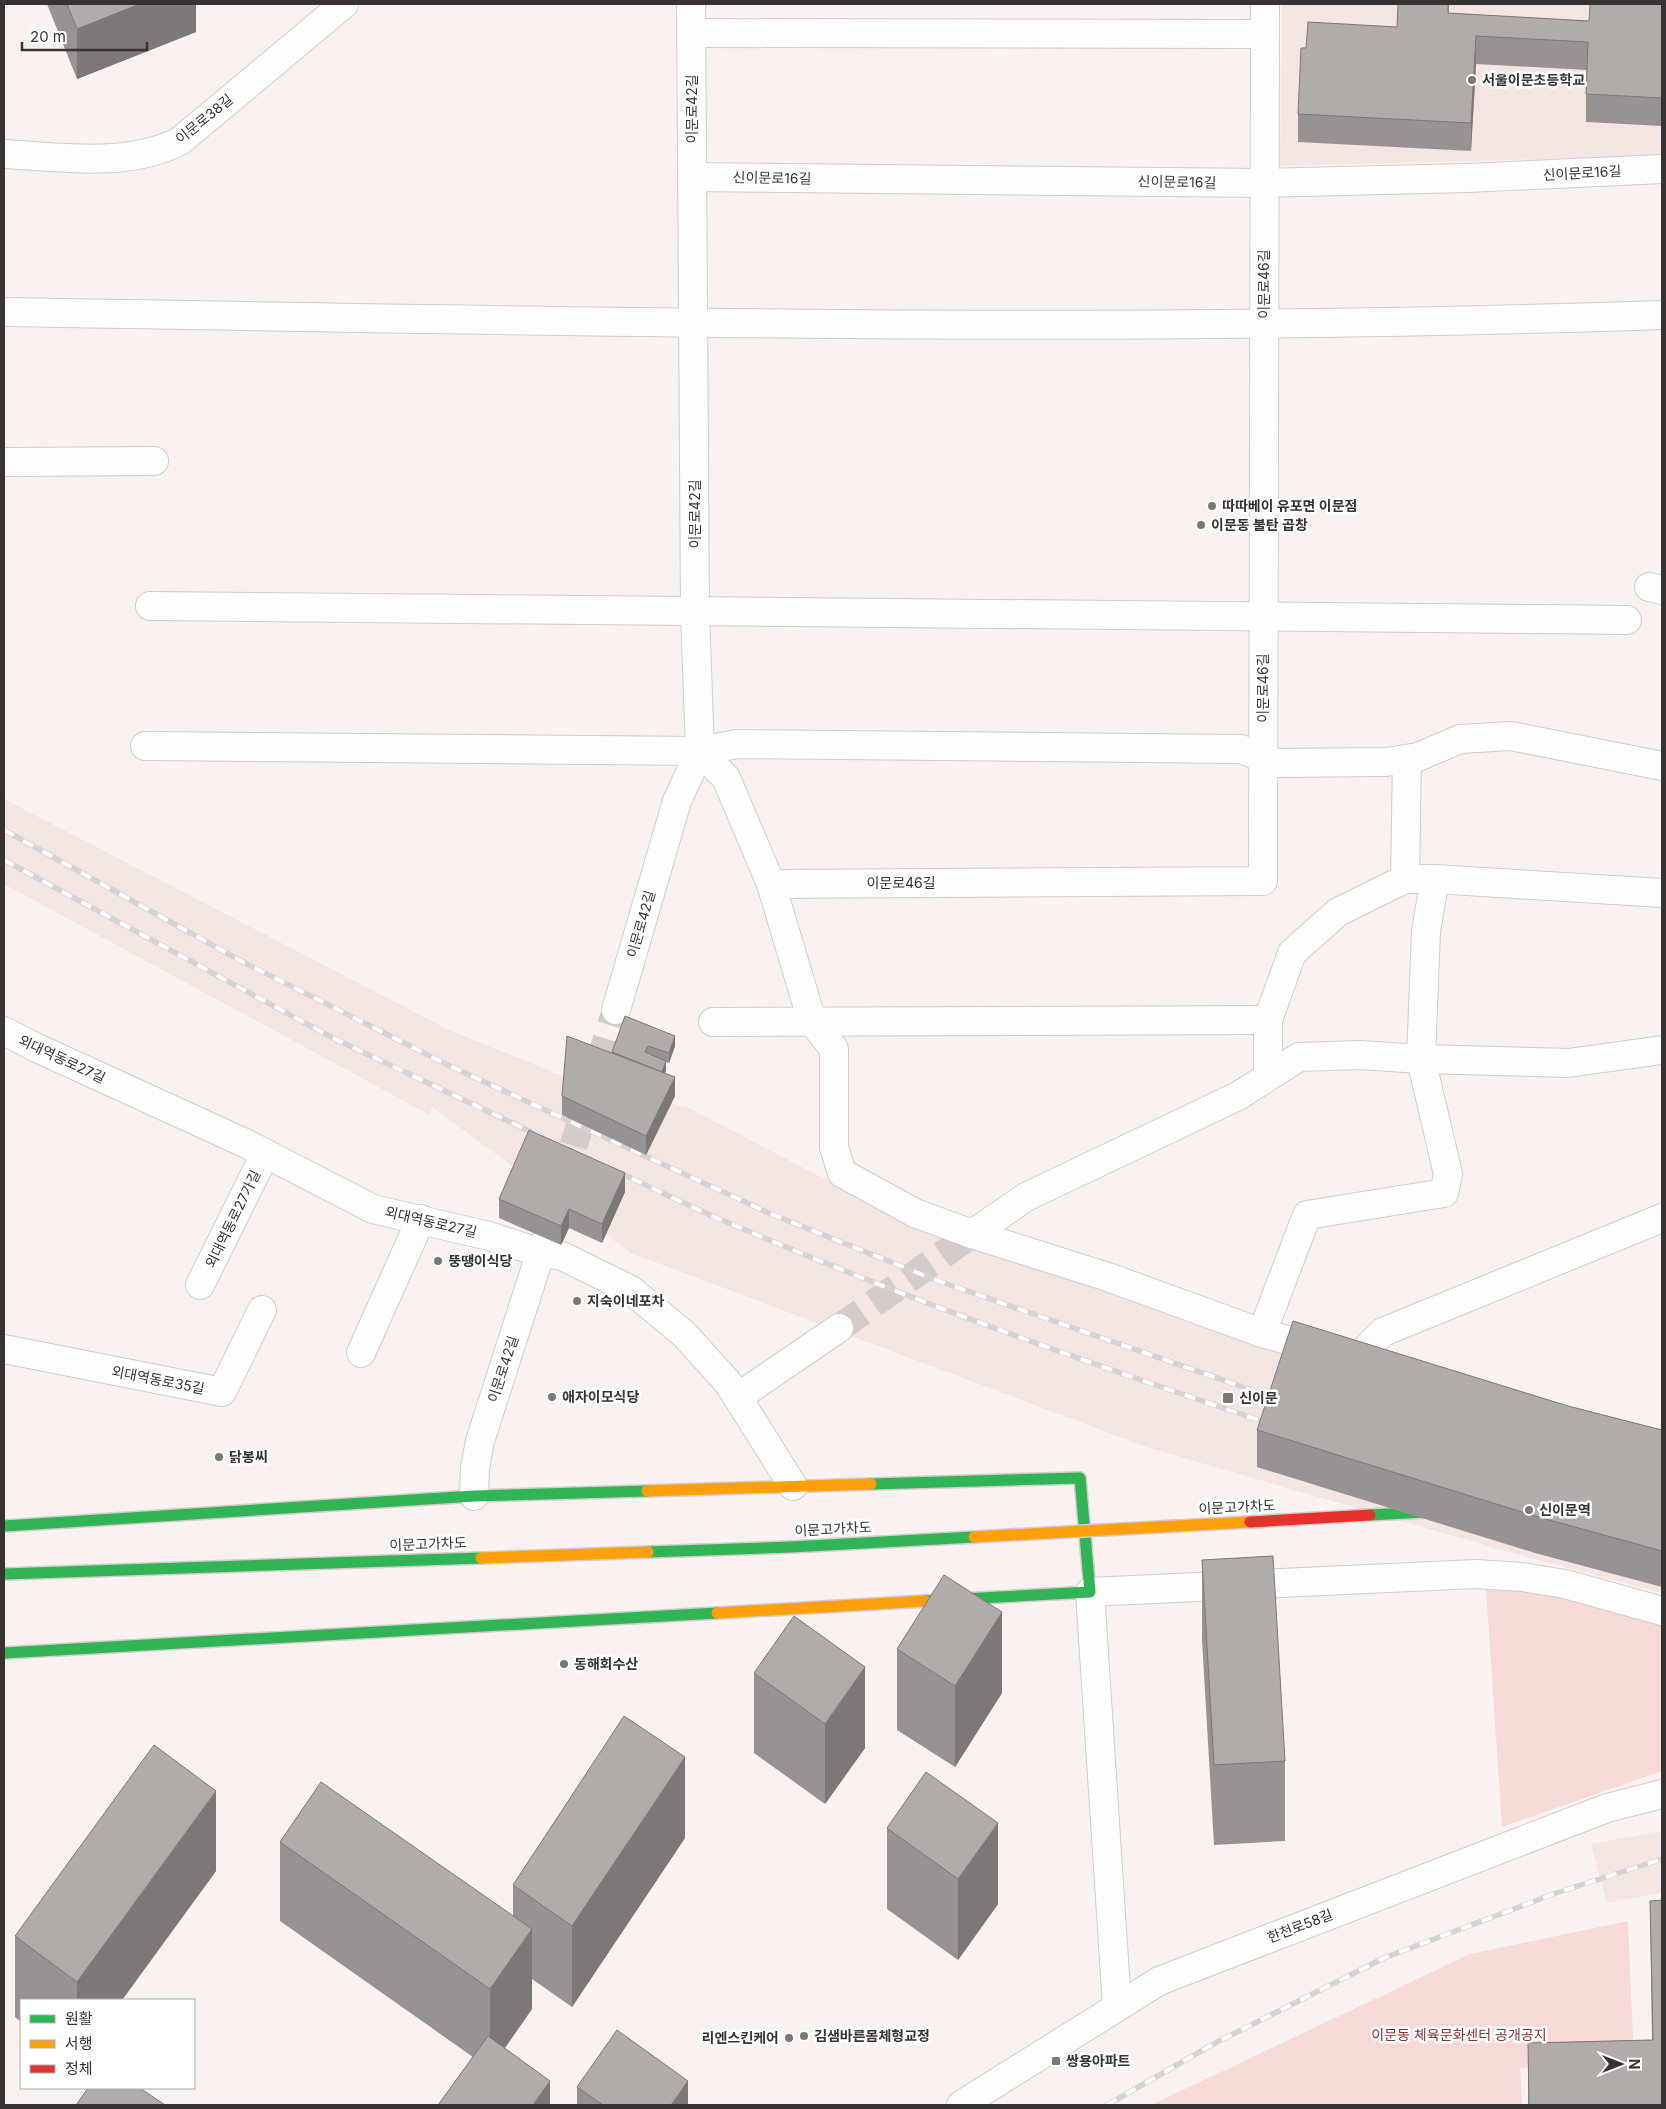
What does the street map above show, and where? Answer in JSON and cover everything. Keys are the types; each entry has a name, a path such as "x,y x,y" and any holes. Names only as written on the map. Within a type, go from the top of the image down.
{"street":[{"name":"이문로38길","path":"4,154 104,158 149,154 164,149 180,141 344,4"},
{"name":"이문로42길","path":"616,1010 677,802 700,751 695,612 691,4"},
{"name":"이문로46길","path":"771,884 1263,881 1265,4"},
{"path":"692,32 1265,34"},
{"name":"신이문로16길","path":"692,177 1264,183 1466,178 1662,169"},
{"path":"4,312 694,324 1264,325 1662,316"},
{"path":"4,462 154,460"},
{"path":"150,606 695,612 1264,615 1628,620"},
{"path":"145,746 700,751 737,744 1241,749 1276,763 1386,762 1418,757 1460,739 1511,736 1662,766"},
{"path":"700,751 726,778 771,884 812,1021 834,1049 834,1147 842,1174 915,1213 972,1234 1108,1277 1262,1333 1356,1359 1383,1332 1662,1218"},
{"path":"1405,878 1407,759"},
{"path":"1268,1076 1268,1020 1292,953 1338,912 1405,878 1662,893"},
{"path":"1262,1333 1307,1215 1444,1193 1448,1174 1421,1059 1426,931 1435,879"},
{"path":"713,1022 1268,1020"},
{"name":"외대역동로27길","path":"4,1031 265,1154 373,1209 542,1249 562,1256 631,1290 685,1335 729,1384 793,1486"},
{"path":"972,1234 1026,1197 1238,1096 1299,1057 1360,1055 1421,1059 1568,1063 1662,1050"},
{"name":"외대역동로27가길","path":"200,1286 265,1154"},
{"path":"361,1352 421,1220"},
{"name":"이문로42길","path":"474,1496 475,1468 480,1441 542,1249"},
{"name":"외대역동로35길","path":"4,1349 222,1392 262,1310"},
{"path":"738,1397 839,1328"},
{"path":"4,1526 474,1496 1080,1478 1090,1592 1117,2006"},
{"name":"이문고가차도","path":"4,1574 791,1547 1454,1510"},
{"path":"4,1653 1090,1592 1476,1574 1522,1577 1566,1584 1662,1610"},
{"name":"한천로58길","path":"960,2105 1159,1981 1607,1808 1662,1794"}],"shaded area":[{"name":"서울이문초등학교","path":"1282,4 1662,4 1662,156 1280,166"},
{"path":"4,799 447,1029 582,1084 687,1107 832,1183 972,1240 1662,1459 1662,1593 1505,1551 1146,1447 631,1253 432,1107 430,1115 4,884"},
{"path":"1662,1831 1662,1893 1607,1903 1591,1844"}],"green space":[{"path":"1486,1588 1561,1593 1662,1624 1662,1771 1502,1827"},
{"name":"이문동 체육문화센터 공개공지","path":"1628,1921 1634,2061 1520,2068 1522,2105 1151,2105 1470,1954"}],"building":[{"path":"67,4 140,4 77,29"},
{"path":"1398,4 1448,4 1448,13 1589,21 1590,4 1662,4 1662,98 1586,94 1588,42 1476,36 1471,123 1298,114 1301,48 1306,48 1308,22 1397,27"},
{"path":"625,1016 675,1036 669,1053 648,1046 645,1052 666,1061 662,1072 612,1052"},
{"path":"567,1036 675,1077 646,1136 562,1096"},
{"path":"529,1130 625,1173 602,1224 569,1209 561,1226 499,1199"},
{"name":"신이문역","path":"1293,1321 1568,1406 1662,1430 1662,1551 1535,1516 1257,1430"},
{"path":"1273,1556 1285,1761 1214,1765 1202,1560"},
{"path":"944,1575 1002,1612 955,1686 897,1649"},
{"path":"794,1616 865,1667 825,1724 754,1673"},
{"path":"624,1716 685,1757 572,1926 513,1885"},
{"path":"154,1745 216,1791 77,1982 15,1936"},
{"path":"926,1772 998,1823 958,1879 887,1828"},
{"path":"321,1782 532,1929 490,1989 280,1842"},
{"path":"1662,1900 1662,2105 1529,2105 1528,2043 1653,2040 1650,1901"},
{"path":"617,2030 688,2081 671,2105 603,2105 577,2087"},
{"path":"488,2036 550,2081 533,2105 438,2105"},
{"path":"87,2089 141,2089 165,2105 76,2105"}],"tunnel":[{"path":"561,1186 616,1010"},
{"path":"839,1328 972,1234"}],"railway":[{"path":"4,830 243,962 450,1066 769,1213 933,1279 1280,1400"},
{"path":"4,860 331,1037 542,1137"},
{"path":"612,1169 689,1206 802,1254 935,1306 1069,1355 1271,1424"},
{"path":"1107,2105 1217,2042 1384,1958 1556,1893 1662,1859"}],"traffic: fast":[{"path":"871,1484 1080,1478 1090,1592 925,1601"},
{"path":"4,1526 474,1496 647,1491"},
{"path":"1370,1515 1443,1511"},
{"path":"648,1552 791,1547 974,1537"},
{"path":"4,1574 481,1558"},
{"path":"4,1653 717,1613"}],"traffic: slow":[{"path":"647,1491 871,1484"},
{"path":"974,1537 1250,1522"},
{"path":"481,1558 648,1552"},
{"path":"717,1613 925,1601"}],"traffic: jam":[{"path":"1250,1522 1370,1515"}],"place":[{"name":"서울이문초등학교","path":"1472,80"},
{"name":"따따베이 유포면 이문점","path":"1212,506"},
{"name":"이문동 불탄 곱창","path":"1201,525"},
{"name":"뚱땡이식당","path":"438,1261"},
{"name":"지숙이네포차","path":"577,1301"},
{"name":"애자이모식당","path":"552,1397"},
{"name":"신이문","path":"1228,1398"},
{"name":"닭봉씨","path":"219,1457"},
{"name":"신이문역","path":"1529,1510"},
{"name":"동해회수산","path":"564,1664"},
{"name":"김샘바른몸체형교정","path":"804,2036"},
{"name":"리엔스킨케어","path":"789,2038"},
{"name":"쌍용아파트","path":"1056,2061"}]}
